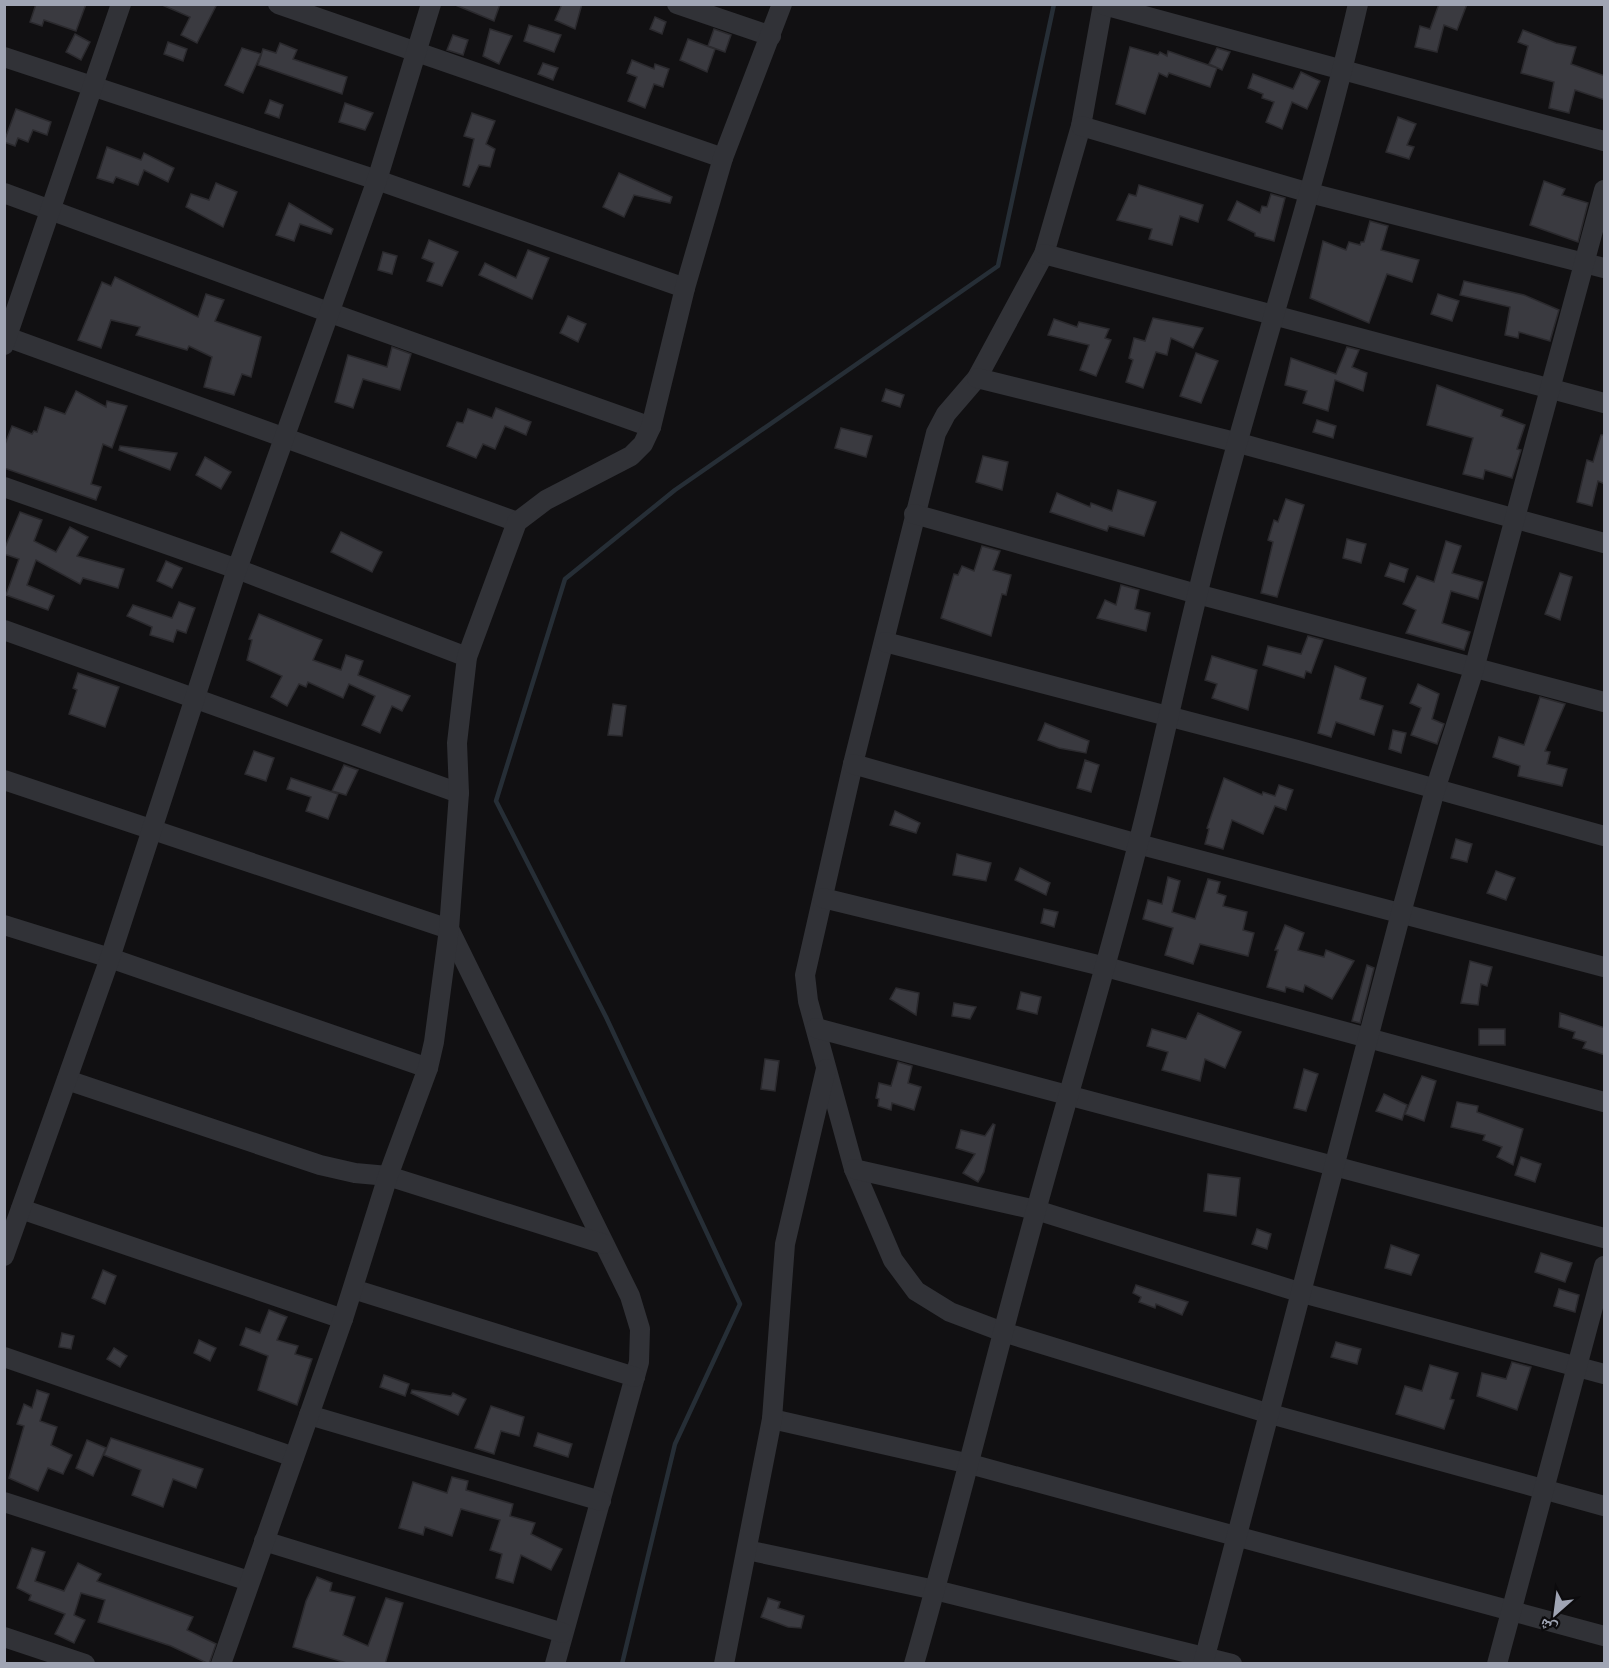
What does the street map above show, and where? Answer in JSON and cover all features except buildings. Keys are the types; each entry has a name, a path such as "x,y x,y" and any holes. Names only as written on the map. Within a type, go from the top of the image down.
{"street":[{"path":"122,4 5,339 516,522"},
{"path":"278,4 723,158"},
{"path":"4,1256 110,958 237,569 377,180 431,4"},
{"path":"677,4 771,36"},
{"path":"221,1664 343,1319 388,1176 428,1068 434,1041 449,929 459,793 457,743 467,657 516,522 546,500 631,456 643,444 651,427 685,288 723,158 782,4"},
{"path":"914,1664 970,1464 1035,1210 1106,968 1170,716 1197,594 1272,313 1310,193 1358,4"},
{"path":"1605,141 1103,5 1081,126 1044,254 977,378 946,414 936,433 853,764 805,975 808,1001 854,1169 893,1260 916,1291 950,1312 1003,1332 1267,1413 1605,1506"},
{"path":"4,57 377,180 685,288"},
{"path":"1081,126 1310,193 1595,265"},
{"path":"1203,1660 1299,1292 1435,790 1474,669 1550,388 1595,265 1605,190"},
{"path":"4,193 651,427"},
{"path":"1044,254 1605,403"},
{"path":"977,378 1239,443 1605,543"},
{"path":"4,487 237,569 467,657"},
{"path":"914,514 1197,594 1605,702"},
{"path":"4,630 459,793"},
{"path":"885,642 1170,716 1605,836"},
{"path":"853,764 1138,844 1605,967"},
{"path":"4,780 449,929 630,1296 640,1329 639,1362 555,1664"},
{"path":"823,898 1106,968 1605,1102"},
{"path":"4,925 110,958 428,1068"},
{"path":"816,1028 1605,1239"},
{"path":"724,1664 772,1419 785,1244 826,1066"},
{"path":"67,1080 320,1165 355,1173 388,1176 604,1244"},
{"path":"854,1169 1035,1210 1299,1292 1605,1374"},
{"path":"21,1209 343,1319"},
{"path":"1497,1664 1605,1266"},
{"path":"352,1289 635,1377"},
{"path":"4,1357 294,1457"},
{"path":"309,1415 601,1501"},
{"path":"772,1419 970,1464 1236,1534 1511,1612 1605,1636"},
{"path":"4,1502 249,1581"},
{"path":"264,1541 564,1633"},
{"path":"747,1550 935,1590 1203,1660 1232,1664"},
{"path":"4,1636 85,1664"}],"waterway":[{"path":"622,1664 675,1444 740,1304 606,1017 496,801 565,579 675,490 998,266 1054,4"}]}
